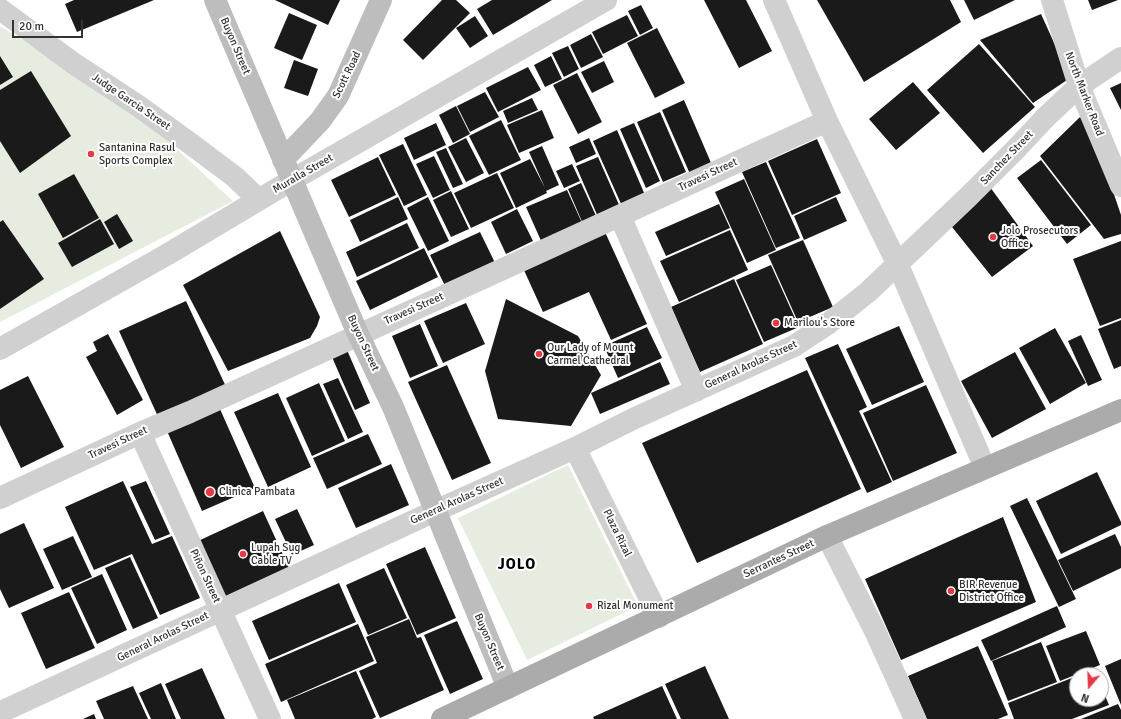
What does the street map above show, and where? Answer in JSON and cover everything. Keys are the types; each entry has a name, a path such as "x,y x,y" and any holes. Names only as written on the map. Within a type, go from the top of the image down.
{"main road":[{"name":"Buyon Street","path":"216,0 358,334 393,407 508,688"},
{"name":"Scott Road","path":"283,160 320,121 338,96 381,0"},
{"name":"Serrantes Street","path":"442,719 827,536 1121,410"}],"street":[{"name":"Muralla Street","path":"0,349 175,250 292,180 606,0"},
{"path":"774,0 827,121 898,265 985,468"},
{"name":"North Marker Road","path":"1052,0 1079,86 1121,186"},
{"name":"Judge Garcia Street","path":"0,9 73,63 137,105 191,144 235,177 259,200"},
{"name":"Sanchez Street","path":"898,265 1079,86 1121,58"},
{"name":"Travesi Street","path":"0,498 827,121"},
{"path":"620,216 696,391"},
{"name":"General Arolas Street","path":"2,713 435,510 575,448 635,418 794,346 829,323 868,292 898,265"},
{"name":"Piñon Street","path":"140,433 270,719"},
{"name":"Plaza Rizal","path":"575,448 659,617"},
{"path":"827,536 875,631 915,719"}],"shaded area":[{"name":"Santanina Rasul Sports Complex","path":"0,26 131,107 233,201 0,322"},
{"path":"568,465 638,606 527,660 458,518"}],"building":[{"path":"74,0 154,0 77,32 65,4"},
{"path":"275,0 340,0 328,25"},
{"path":"442,0 456,0 470,13 423,60 403,40"},
{"path":"492,0 552,0 493,35 477,9"},
{"path":"704,0 746,0 772,51 739,68"},
{"path":"817,0 950,0 961,22 864,82"},
{"path":"964,0 1015,0 974,20"},
{"path":"1088,0 1118,0 1092,10"},
{"path":"641,5 653,28 640,35 628,11"},
{"path":"289,13 317,25 302,60 274,48"},
{"path":"1041,14 1070,78 1033,103 980,40"},
{"path":"627,15 638,36 603,54 592,32"},
{"path":"475,16 488,36 470,48 456,28"},
{"path":"657,28 685,83 655,98 627,43"},
{"path":"591,34 603,57 581,68 570,45"},
{"path":"979,44 1035,107 983,153 927,90"},
{"path":"568,46 579,69 564,77 552,53"},
{"path":"0,56 13,77 0,85"},
{"path":"551,56 562,79 545,87 534,65"},
{"path":"294,60 318,69 308,96 284,88"},
{"path":"604,61 614,82 592,93 581,72"},
{"path":"528,67 541,90 498,112 486,88"},
{"path":"31,71 71,136 20,173 0,141 0,90"},
{"path":"577,73 602,122 578,134 553,85"},
{"path":"913,82 940,113 896,150 869,119"},
{"path":"1121,83 1121,110 1110,88"},
{"path":"485,92 499,117 470,132 457,106"},
{"path":"532,98 538,110 508,123 503,111"},
{"path":"684,100 712,165 690,174 662,110"},
{"path":"456,106 470,134 453,143 439,115"},
{"path":"542,110 554,138 519,153 507,125"},
{"path":"660,112 686,172 663,182 637,122"},
{"path":"1080,117 1102,144 1100,153 1121,215 1121,234 1104,239 1040,156"},
{"path":"501,120 521,160 489,175 469,136"},
{"path":"436,123 446,145 414,160 404,138"},
{"path":"634,123 660,181 646,188 620,129"},
{"path":"617,130 645,195 622,206 593,141"},
{"path":"466,138 484,173 466,182 448,147"},
{"path":"589,138 596,154 576,163 569,147"},
{"path":"817,139 841,193 792,215 768,161"},
{"path":"403,144 427,195 404,206 379,155"},
{"path":"542,146 559,185 546,191 547,193 516,208 500,173 530,159 545,188 529,152"},
{"path":"446,148 463,184 453,188 436,152"},
{"path":"434,156 450,190 433,198 416,164"},
{"path":"378,157 396,195 349,217 331,180"},
{"path":"598,157 620,207 598,217 576,166"},
{"path":"1041,160 1091,225 1067,244 1017,178"},
{"path":"766,162 800,238 776,248 742,172"},
{"path":"572,164 580,181 564,188 556,171"},
{"path":"497,173 514,208 471,228 454,193"},
{"path":"74,174 99,218 63,238 38,194"},
{"path":"744,179 776,250 747,263 715,192"},
{"path":"581,183 597,218 583,224 568,189"},
{"name":"Jolo Prosecutors Office","path":"990,187 1033,246 992,277 952,227"},
{"path":"567,190 583,225 542,243 526,207"},
{"path":"451,191 469,229 451,237 433,200"},
{"path":"398,197 408,219 360,242 350,220"},
{"path":"428,197 449,241 428,251 407,208"},
{"path":"836,197 847,221 804,240 794,216"},
{"path":"719,204 730,228 666,256 655,232"},
{"path":"517,209 533,241 506,254 491,222"},
{"path":"117,214 133,241 119,249 104,222"},
{"path":"100,219 114,244 72,267 58,243"},
{"path":"3,220 44,279 0,309 0,222"},
{"path":"407,223 419,248 357,277 346,252"},
{"path":"730,230 748,270 679,302 660,261"},
{"path":"280,231 320,317 317,326 310,338 228,371 183,285"},
{"path":"480,232 498,269 448,292 430,255"},
{"path":"605,232 647,324 611,340 589,292 543,312 523,268"},
{"path":"803,240 833,307 798,322 768,255"},
{"path":"1121,241 1121,318 1100,326 1073,259"},
{"path":"424,248 438,277 370,310 356,281"},
{"path":"771,265 799,327 764,342 736,280"},
{"path":"734,279 763,344 700,372 671,307"},
{"name":"Our Lady of Mount Carmel Cathedral","path":"506,299 578,336 601,375 571,426 498,419 485,371"},
{"path":"186,301 228,391 160,421 119,331"},
{"path":"466,303 485,344 443,363 424,321"},
{"path":"1121,320 1121,366 1114,369 1098,329"},
{"path":"420,324 438,366 410,378 392,336"},
{"path":"899,326 924,382 872,405 846,349"},
{"path":"647,327 662,358 618,378 604,346"},
{"path":"1055,328 1086,383 1050,404 1019,348"},
{"path":"108,334 143,400 117,415 86,357 97,351 93,342"},
{"path":"1081,335 1102,380 1088,386 1068,341"},
{"path":"838,344 867,407 859,411 892,482 867,493 805,358"},
{"path":"347,350 370,403 355,410 332,357"},
{"path":"1015,352 1046,409 992,438 961,381"},
{"path":"660,362 670,384 600,414 591,393"},
{"path":"447,365 491,463 452,480 408,382"},
{"path":"807,370 861,489 697,563 642,443"},
{"path":"28,376 64,447 21,468 0,425 0,390"},
{"path":"338,378 363,432 348,439 323,384"},
{"path":"319,383 345,441 312,456 286,398"},
{"path":"926,385 957,453 893,481 863,413"},
{"path":"278,393 311,467 268,487 234,412"},
{"path":"220,409 255,488 202,511 167,431"},
{"path":"368,434 382,464 327,489 313,458"},
{"path":"391,464 409,505 356,528 338,488"},
{"path":"1097,472 1121,522 1121,525 1061,554 1036,501"},
{"path":"123,481 152,544 172,536 200,598 160,615 132,554 94,570 65,507"},
{"path":"146,481 170,534 155,540 130,487"},
{"path":"1027,498 1076,599 1059,607 1010,506"},
{"path":"297,509 314,545 292,555 275,519"},
{"name":"Lupah Sug Cable TV","path":"263,511 289,568 224,597 198,541"},
{"name":"BIR Revenue District Office","path":"1003,517 1036,602 901,660 865,579"},
{"path":"24,523 54,588 9,608 0,589 0,534"},
{"path":"1115,534 1121,547 1121,568 1073,591 1058,560"},
{"path":"73,536 92,577 62,590 43,549"},
{"path":"425,547 456,618 417,635 386,564"},
{"path":"130,557 158,618 133,629 105,568"},
{"path":"384,568 407,618 368,635 346,585"},
{"path":"102,574 127,630 97,644 71,588"},
{"path":"339,583 356,622 269,660 252,621"},
{"path":"69,592 95,648 46,669 21,613"},
{"path":"1057,606 1066,627 991,661 981,640"},
{"path":"409,619 417,638 421,637 444,690 380,718 359,671 377,663 366,637"},
{"path":"457,621 483,679 450,694 424,635"},
{"path":"358,624 374,661 281,702 265,664"},
{"path":"1086,631 1100,665 1095,667 1069,667 1069,677 1060,681 1046,646"},
{"path":"1041,642 1057,682 1008,701 992,661"},
{"path":"978,646 1008,715 998,719 927,719 908,676"},
{"path":"1121,659 1121,705 1109,676 1109,667 1105,666"},
{"path":"705,666 729,719 681,719 665,684"},
{"path":"202,668 225,719 181,719 165,684"},
{"path":"356,671 376,717 372,719 295,719 287,700"},
{"path":"1069,679 1069,707 1104,707 1072,719 1014,719 1008,703"},
{"path":"161,683 176,719 151,719 139,693"},
{"path":"133,686 148,719 104,719 96,701"},
{"path":"662,686 677,719 594,719 593,717"},
{"path":"1118,704 1121,710 1121,719 1081,719"},
{"path":"94,714 96,719 83,719"}],"place":[{"name":"Santanina Rasul Sports Complex","path":"91,154"},
{"name":"Jolo Prosecutors Office","path":"993,237"},
{"name":"Marilou's Store","path":"776,323"},
{"name":"Our Lady of Mount Carmel Cathedral","path":"539,354"},
{"name":"Clinica Pambata","path":"210,492"},
{"name":"Lupah Sug Cable TV","path":"243,554"},
{"name":"BIR Revenue District Office","path":"951,591"},
{"name":"Rizal Monument","path":"589,606"}],"district":[{"name":"JOLO","path":"517,565"}]}
